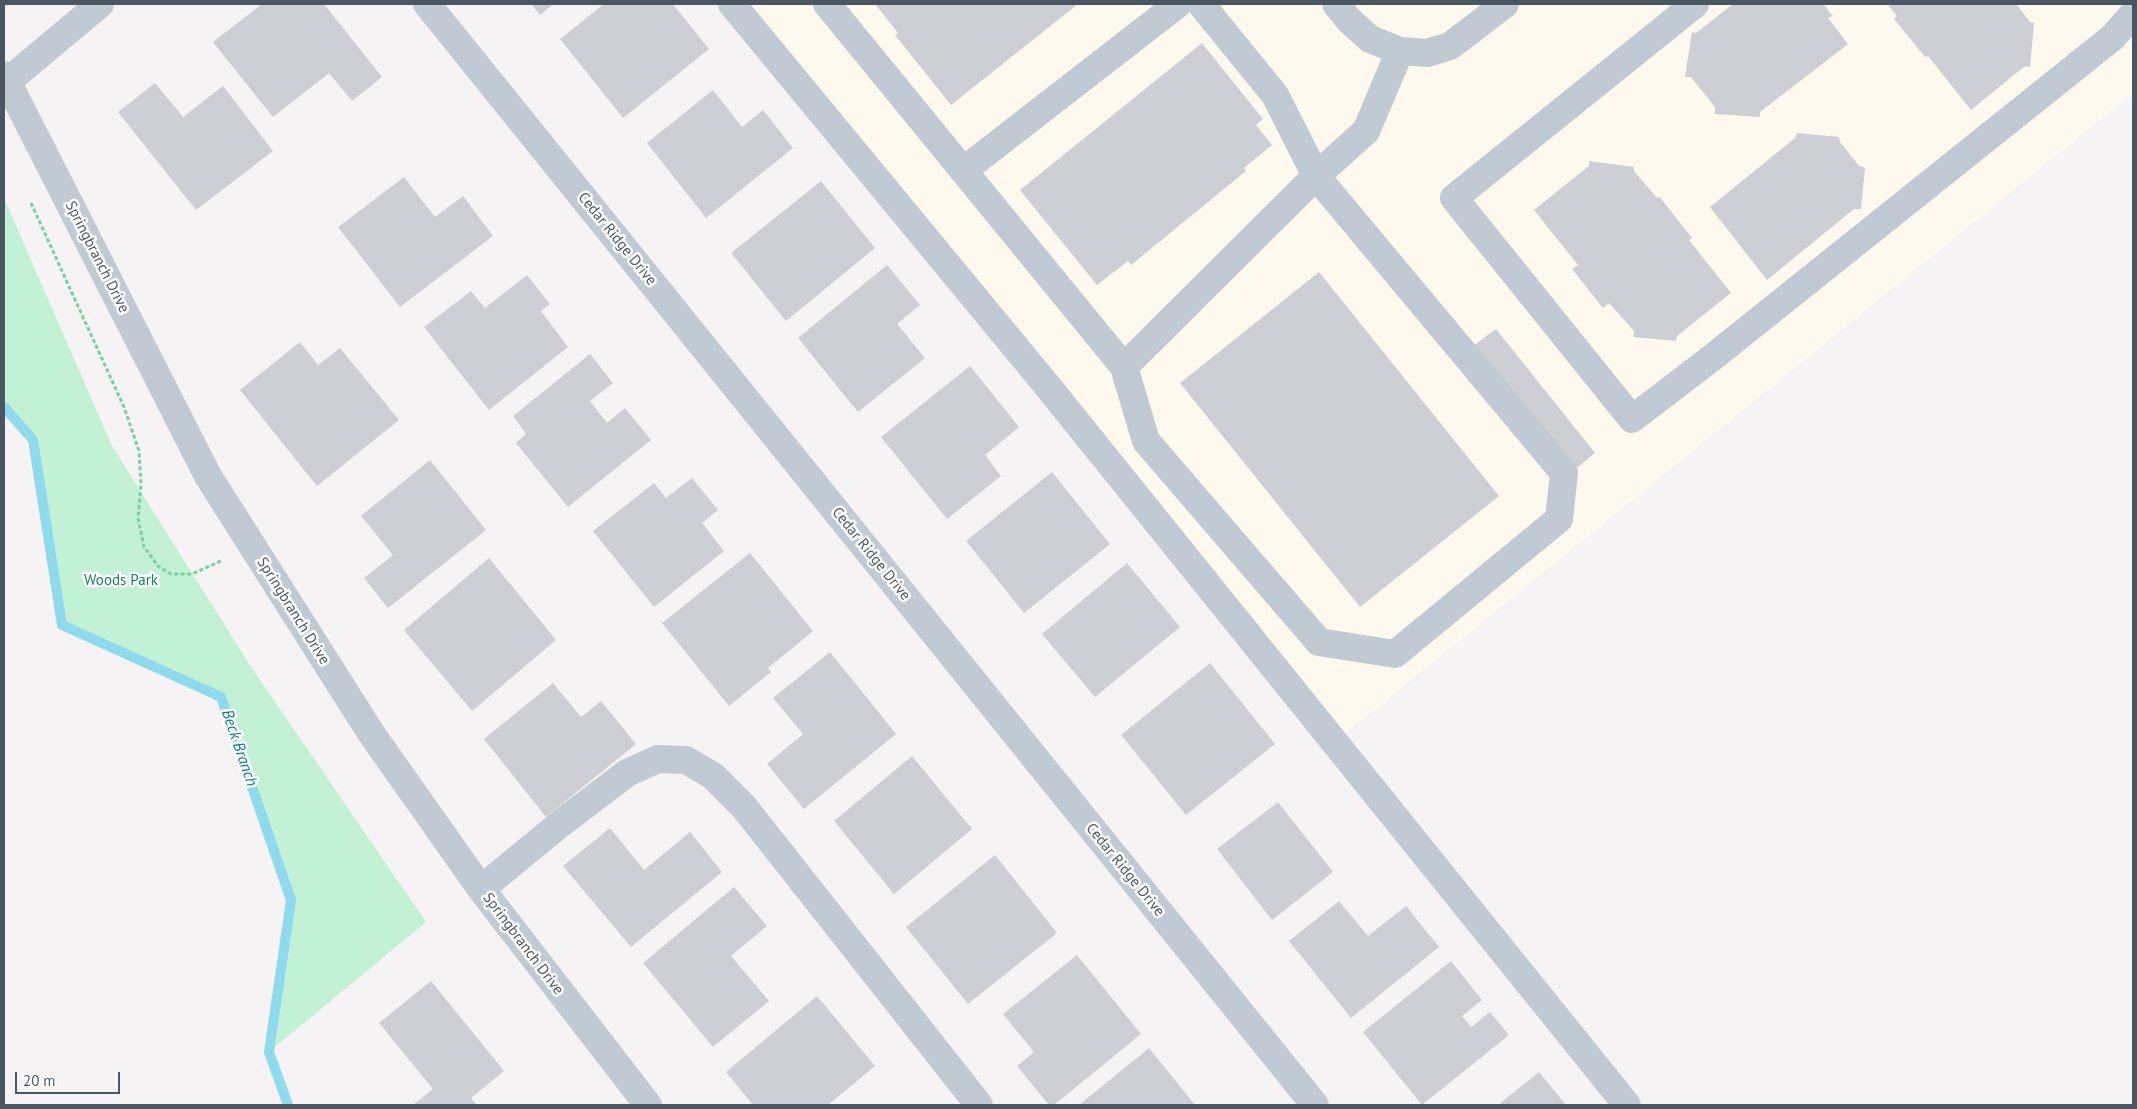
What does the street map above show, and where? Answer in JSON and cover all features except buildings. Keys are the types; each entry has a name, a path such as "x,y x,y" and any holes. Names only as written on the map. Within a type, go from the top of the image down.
{"street":[{"path":"6,78 100,4"},
{"name":"Cedar Ridge Drive","path":"426,4 1316,1105"},
{"path":"732,4 1046,383 1627,1105"},
{"path":"827,4 1124,367 1146,441 1319,642 1395,654 1559,520 1564,473 1316,176 1275,95 1201,4"},
{"path":"964,170 1178,4"},
{"path":"1336,4 1349,20 1370,40 1400,50 1427,53 1450,46 1505,4"},
{"path":"1695,4 1454,198 1632,419 1721,351 2114,37 2133,14"},
{"path":"1124,367 1316,176 1366,131 1400,50"},
{"name":"Springbranch Drive","path":"6,78 208,476 370,733 481,889 648,1105"},
{"path":"481,889 627,772 658,759 686,760 713,776 744,807 979,1105"}],"path":[{"path":"29,201 124,407 139,451 141,485 138,518 144,547 158,566 171,574 192,574 253,547"}],"shaded area":[{"path":"751,4 2133,4 2133,93 1345,734"}],"green space":[{"name":"Woods Park","path":"4,198 112,446 253,670 426,922 269,1052 291,900 221,697 62,625 33,440 4,407"}],"waterway":[{"name":"Beck Branch","path":"4,407 33,440 62,625 221,697 291,900 269,1052 288,1105"}]}
